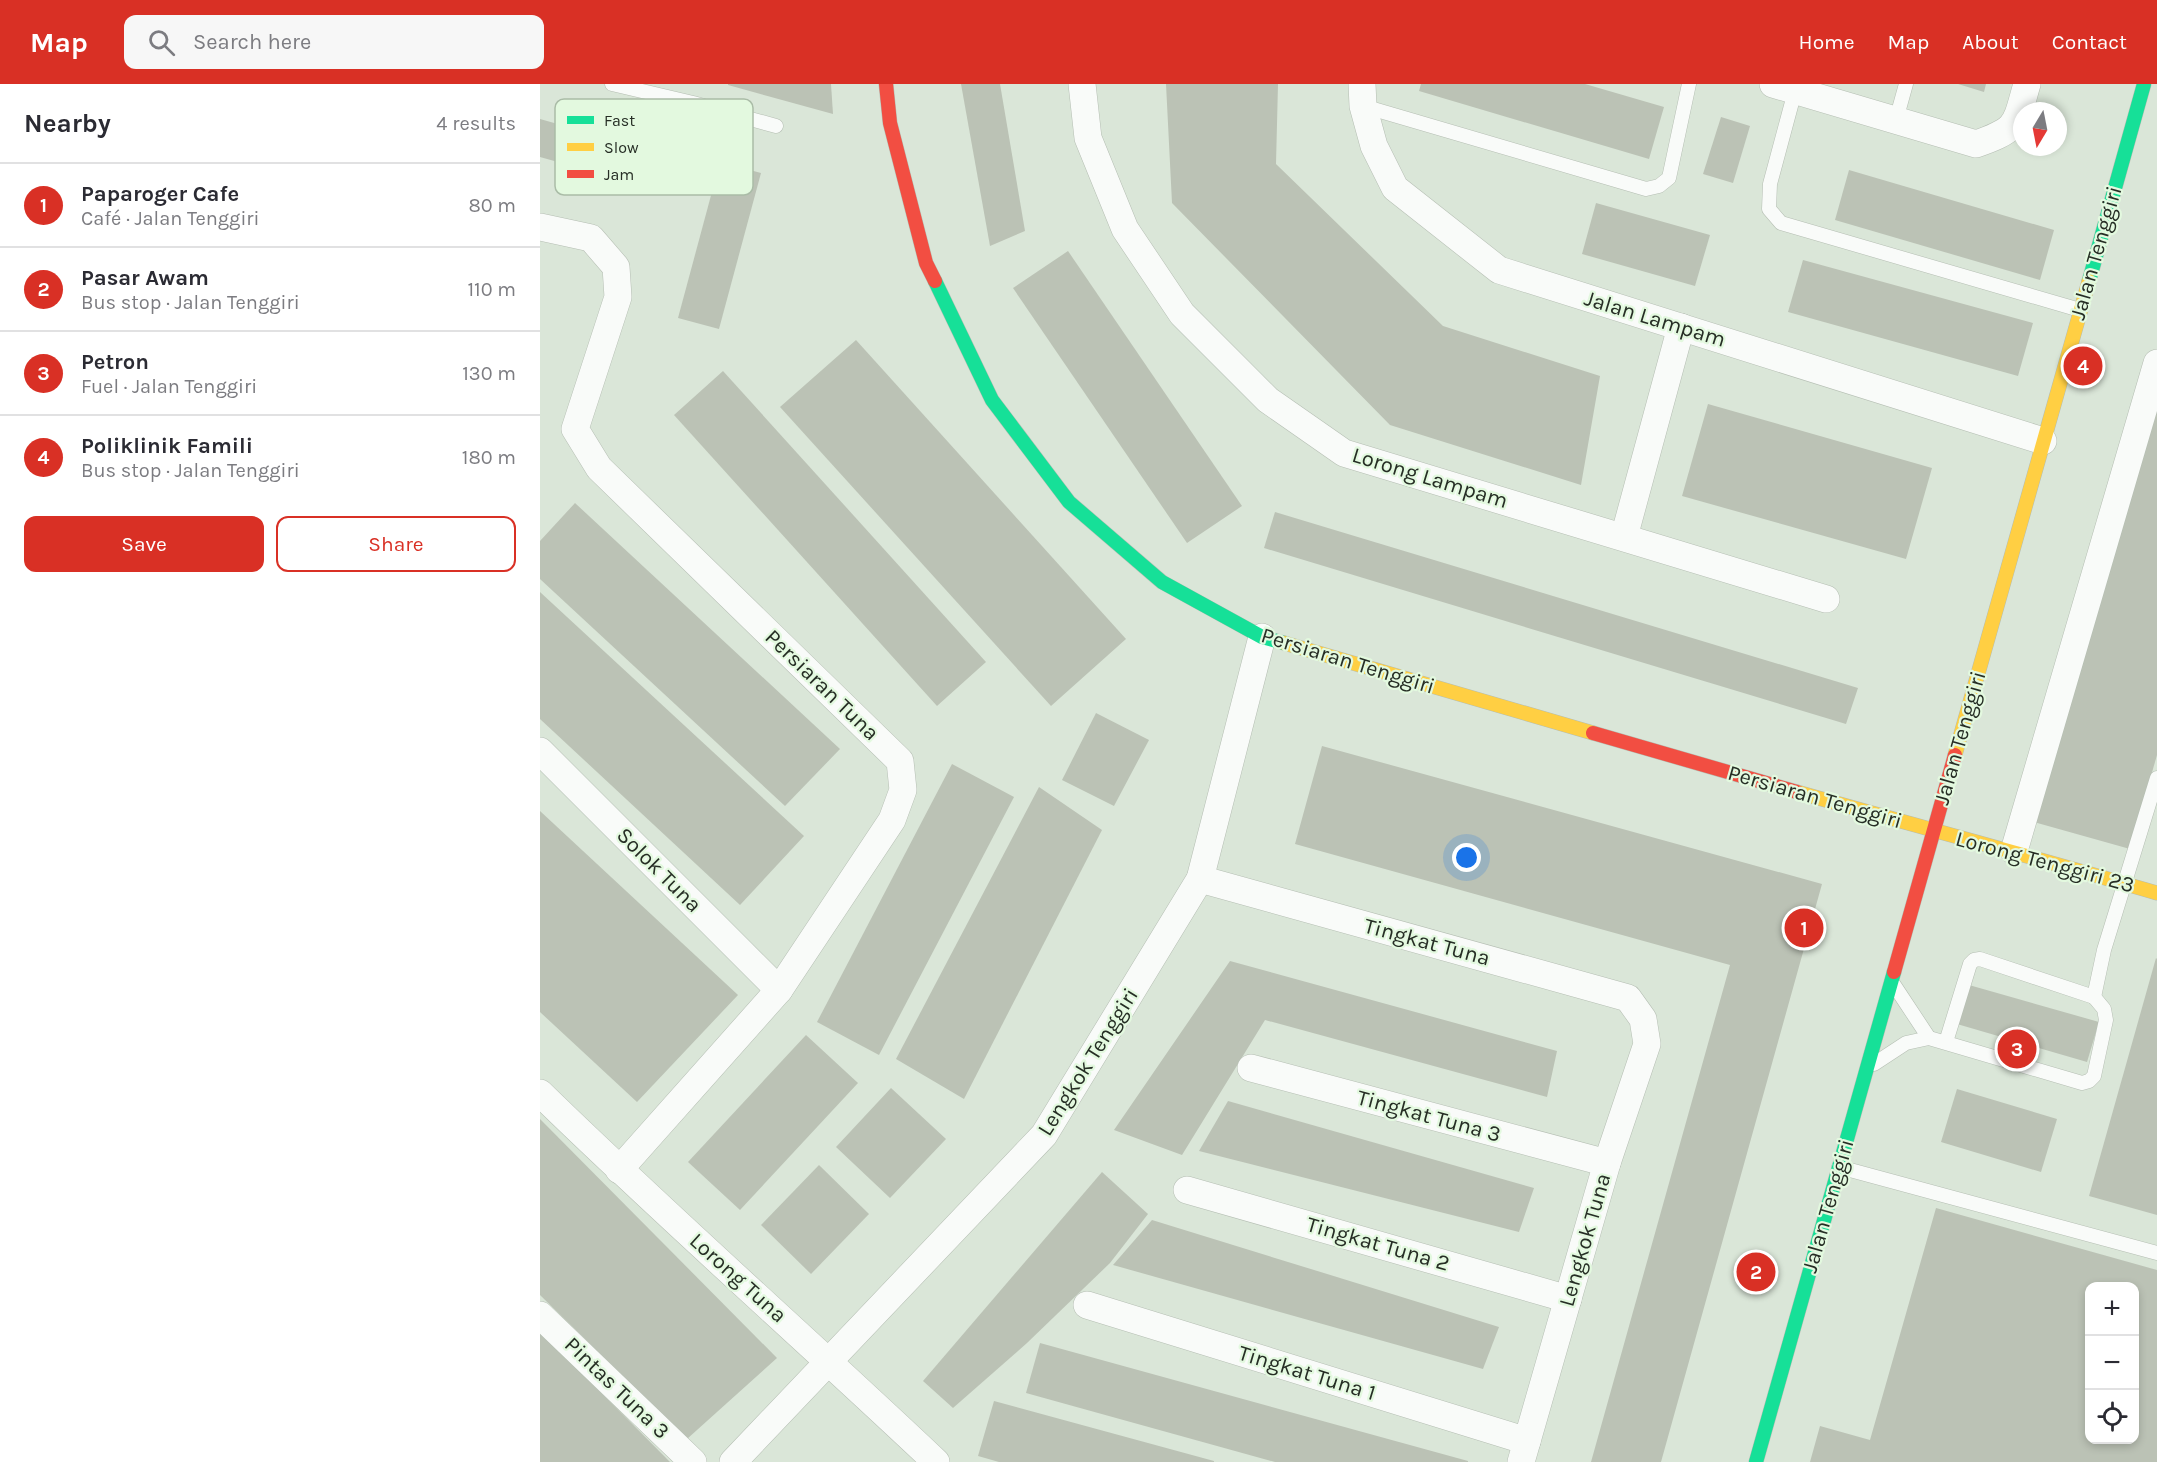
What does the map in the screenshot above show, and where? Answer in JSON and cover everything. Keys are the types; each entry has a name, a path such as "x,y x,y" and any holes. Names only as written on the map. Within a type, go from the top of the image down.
{"street":[{"name":"Persiaran Tenggiri","path":"886,84 891,123 926,263 992,400 1069,502 1162,582 1262,637 1934,831"},
{"name":"Lorong Lampam","path":"1082,84 1088,138 1125,229 1182,315 1268,400 1344,453 1826,599"},
{"path":"1784,87 1976,144 1998,136 2016,123 2027,84"},
{"name":"Jalan Tenggiri","path":"1756,1462 2144,84"},
{"name":"Jalan Lampam","path":"1362,95 1374,146 1395,188 1499,270 2043,441"},
{"name":"Persiaran Tuna","path":"540,227 591,238 616,267 618,297 575,429 599,468 900,761 903,790 892,820 778,990 619,1170"},
{"path":"1624,537 1681,327"},
{"path":"2014,851 2157,363"},
{"name":"Lengkok Tenggiri","path":"733,1462 1044,1135 1200,879 1262,637"},
{"name":"Solok Tuna","path":"540,751 778,990"},
{"name":"Lorong Tenggiri 23","path":"1934,831 2014,851 2157,893"},
{"name":"Tingkat Tuna","path":"1200,879 1628,998 1643,1019"},
{"name":"Lengkok Tuna","path":"1524,1452 1607,1163 1647,1044 1643,1019"},
{"name":"Tingkat Tuna 3","path":"1251,1068 1607,1163"},
{"name":"Lorong Tuna","path":"540,1093 619,1170 936,1462"},
{"name":"Tingkat Tuna 2","path":"1187,1190 1569,1299"},
{"name":"Tingkat Tuna 1","path":"1087,1305 1524,1452"},
{"name":"Pintas Tuna 3","path":"540,1315 693,1462"}],"lane":[{"path":"612,84 676,99"},
{"path":"1362,95 1646,189 1659,186 1669,177 1689,84"},
{"path":"1896,120 1906,84"},
{"path":"1784,87 1770,184 1769,209 1781,223 2080,310"},
{"path":"753,120 776,126"},
{"path":"2094,997 2104,950 2157,778"},
{"path":"1867,1069 1906,1043 1929,1038 2082,1083 2094,1076 2106,1020 2104,1009 2094,997 1980,959 1970,964 1946,1042"},
{"path":"1892,980 1929,1038"},
{"path":"1839,1167 2157,1253"}],"building":[{"path":"831,84 833,114 728,85"},
{"path":"961,84 1000,84 1025,231 990,246"},
{"path":"1166,84 1278,84 1276,164 1443,326 1600,376 1581,485 1390,425 1172,203"},
{"path":"1421,84 1585,84 1664,107 1649,159 1419,91"},
{"path":"1958,84 1986,84 1984,92"},
{"path":"1721,117 1750,126 1733,183 1703,174"},
{"path":"540,119 555,123 555,161 540,157"},
{"path":"1849,170 2054,230 2040,280 1835,220"},
{"path":"753,171 761,173 719,329 678,318 711,195 753,195"},
{"path":"1596,203 1710,235 1695,286 1582,254"},
{"path":"1068,251 1242,506 1187,543 1013,288"},
{"path":"1803,260 2033,323 2018,376 1788,312"},
{"path":"856,340 1126,639 1051,706 780,407"},
{"path":"723,371 986,662 937,706 674,415"},
{"path":"2157,384 2157,755 2130,849 2030,821"},
{"path":"1708,404 1932,468 1906,559 1682,496"},
{"path":"575,503 840,749 785,806 540,579 540,541"},
{"path":"1275,512 1858,688 1846,724 1264,548"},
{"path":"540,592 804,836 740,905 540,719"},
{"path":"1096,713 1149,740 1114,806 1062,780"},
{"path":"1322,746 1822,884 1661,1462 1591,1462 1730,965 1295,844"},
{"path":"952,764 1014,797 879,1055 817,1022"},
{"path":"1039,787 1102,830 964,1099 896,1059"},
{"path":"540,811 738,995 637,1102 540,1012"},
{"path":"2157,959 2157,1215 2089,1196"},
{"path":"1230,961 1557,1051 1547,1097 1265,1020 1182,1155 1114,1130"},
{"path":"1969,985 2099,1022 2087,1062 1957,1024"},
{"path":"806,1035 858,1083 740,1210 688,1162"},
{"path":"891,1088 946,1139 890,1198 836,1147"},
{"path":"1957,1089 2057,1119 2041,1172 1941,1142"},
{"path":"1228,1101 1534,1188 1519,1232 1199,1151"},
{"path":"540,1119 777,1358 687,1439 540,1295"},
{"path":"819,1165 869,1214 811,1274 761,1225"},
{"path":"1102,1172 1148,1214 1110,1263 1027,1343 953,1408 923,1381"},
{"path":"1936,1208 2157,1270 2157,1462 1810,1462 1820,1426 1870,1440"},
{"path":"1152,1220 1499,1327 1483,1369 1113,1265"},
{"path":"540,1331 670,1462 540,1462"},
{"path":"1040,1343 1468,1462 1275,1462 1026,1393"},
{"path":"994,1401 1214,1462 999,1462 978,1456"}],"traffic: fast":[{"path":"2089,281 2144,84"},
{"path":"935,281 992,400 1069,502 1162,582 1262,637 1284,643"},
{"path":"1756,1462 1894,972"}],"traffic: slow":[{"path":"1955,755 2089,281"},
{"path":"1284,643 1593,733"},
{"path":"1797,792 2157,893"}],"traffic: jam":[{"path":"886,84 890,123 926,263 935,281"},
{"path":"1593,733 1797,792"},
{"path":"1894,972 1955,755"}],"place":[{"name":"Poliklinik Famili","path":"2083,366"},
{"name":"Paparoger Cafe","path":"1804,928"},
{"name":"Petron","path":"2017,1049"},
{"name":"Pasar Awam","path":"1756,1272"}]}
